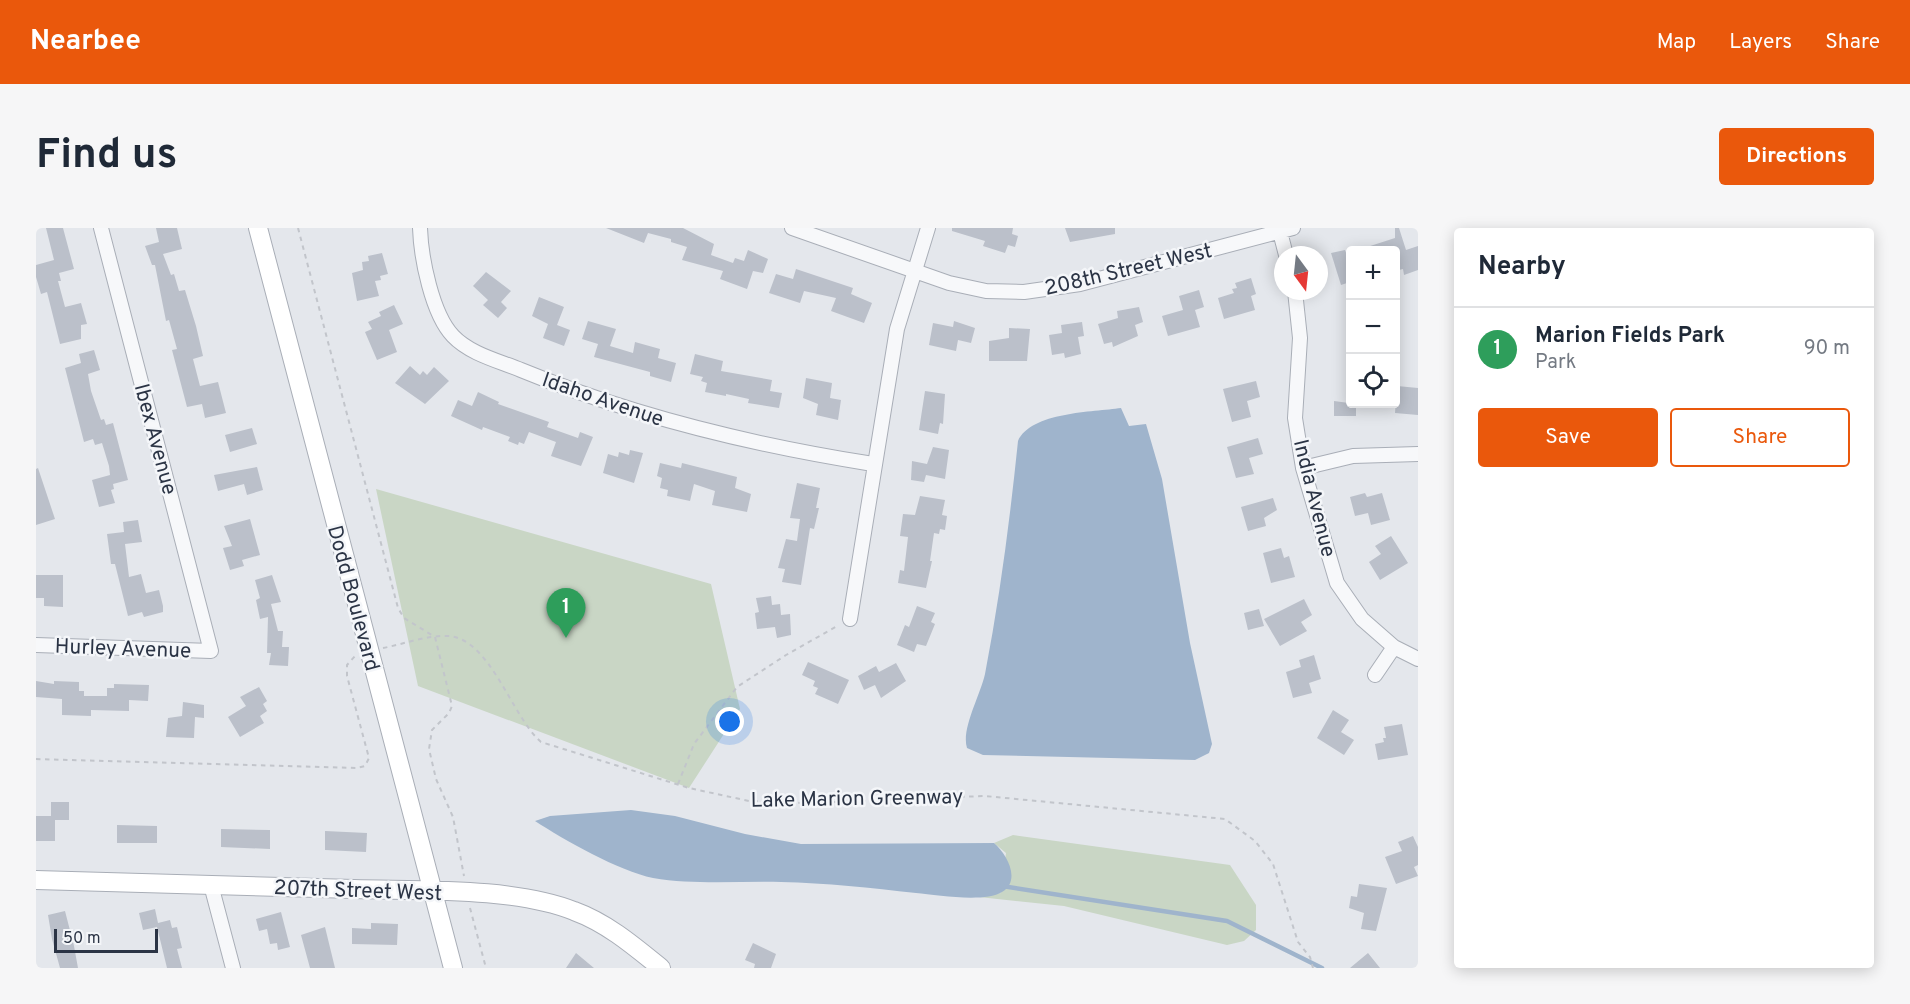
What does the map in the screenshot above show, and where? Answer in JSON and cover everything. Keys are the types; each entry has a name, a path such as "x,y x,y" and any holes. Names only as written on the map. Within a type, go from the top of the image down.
{"main road":[{"name":"Dodd Boulevard","path":"258,228 453,968"},
{"name":"207th Street West","path":"36,880 434,891 519,897 573,910 607,927 661,968"}],"street":[{"name":"Ibex Avenue","path":"101,228 211,651"},
{"name":"Idaho Avenue","path":"420,228 423,253 438,314 454,337 471,349 581,394 672,423 764,446 873,465"},
{"name":"208th Street West","path":"792,228 949,283 986,291 1024,292 1052,289 1284,229"},
{"path":"850,619 873,465 897,329 928,228"},
{"path":"1284,229 1285,246"},
{"name":"India Avenue","path":"1296,300 1300,338 1295,418 1302,468 1337,583 1362,619 1394,647 1418,659"},
{"path":"1302,468 1353,456 1418,454"},
{"name":"Hurley Avenue","path":"36,645 211,651"},
{"path":"1375,675 1394,647"},
{"path":"211,885 233,968"}],"path":[{"path":"298,228 398,608 404,618 435,637 452,706 449,713 432,730 429,749 436,779 453,817 467,894 486,968"},
{"path":"678,784 694,744 737,687 786,655 850,619"},
{"name":"Lake Marion Greenway","path":"36,759 356,768 365,766 369,758 347,665 352,657 435,637 450,636 468,644 482,656 528,731 541,741 678,784 749,801 807,803 985,796 1225,819 1255,841 1273,864 1298,942 1310,957 1313,968"}],"green space":[{"path":"376,489 711,584 740,709 689,788 418,686"},
{"path":"1013,835 1230,865 1256,905 1256,930 1244,941 1227,945 1064,906 979,897 1001,893 1006,853 994,843"}],"water":[{"path":"1121,408 1129,426 1146,424 1162,479 1190,643 1212,744 1209,753 1195,760 983,755 967,748 966,740 972,712 985,674 1004,558 1018,441 1025,431 1049,419"},
{"path":"631,810 675,816 745,834 801,844 994,843 1007,860 1011,881 1002,892 972,898 815,883 700,882 653,878 608,862 535,821 550,816"}],"building":[{"path":"46,228 63,228 74,269 59,273 61,281 58,281 65,307 81,303 87,324 81,325 81,339 60,344 47,292 41,294 36,277 36,265 54,260"},
{"path":"156,228 177,228 182,249 163,254 171,275 174,274 179,291 185,290 196,326 203,356 193,359 200,386 218,382 226,413 205,418 202,404 187,407 172,350 177,349 169,320 166,321 155,265 152,265 145,246 159,242"},
{"path":"606,228 683,228 714,244 711,255 733,263 735,258 744,261 748,250 768,259 763,273 753,271 747,289 720,279 723,271 682,260 687,247 671,242 671,239 648,233 644,243"},
{"path":"952,228 1013,228 1012,234 1018,236 1015,247 1008,245 1005,253 983,246 985,241 952,231"},
{"path":"1065,228 1115,228 1115,234 1070,242"},
{"path":"1395,228 1399,228 1406,250 1418,246 1418,270 1404,275 1403,269 1400,270 1400,246 1370,246 1395,238"},
{"path":"1345,250 1346,283 1341,285 1331,253"},
{"path":"382,253 388,274 380,276 381,280 375,281 379,296 357,301 352,273 363,270 362,262 369,261 368,256"},
{"path":"796,269 853,288 851,294 872,303 864,323 831,311 836,298 804,291 800,303 769,293 776,274 793,279"},
{"path":"486,272 511,291 501,302 507,308 498,318 483,305 488,300 473,286"},
{"path":"1251,278 1256,294 1251,296 1255,310 1224,319 1218,298 1234,293 1232,289 1237,288 1235,283"},
{"path":"1199,290 1204,307 1195,310 1200,327 1168,336 1162,316 1183,310 1179,296"},
{"path":"539,297 564,307 557,325 570,330 564,346 543,338 548,324 532,316"},
{"path":"394,305 403,324 389,330 397,352 377,360 365,332 372,329 368,322 381,316 379,312"},
{"path":"1139,307 1143,322 1135,325 1138,336 1113,347 1112,342 1104,344 1098,324 1118,318 1117,311"},
{"path":"588,321 616,329 610,346 633,353 635,342 660,349 658,358 676,363 671,382 650,376 650,372 594,357 598,344 582,339"},
{"path":"954,321 975,328 971,343 958,340 956,351 929,345 933,323 953,327"},
{"path":"1082,322 1084,336 1078,337 1081,354 1065,358 1064,353 1052,355 1049,335 1062,333 1061,325"},
{"path":"1009,328 1030,329 1027,361 989,361 989,341 1009,338"},
{"path":"94,350 100,370 88,374 91,391 101,420 104,419 106,425 113,423 128,480 113,484 114,489 111,490 115,503 99,507 92,480 110,475 109,466 102,443 95,445 93,439 84,442 65,368 81,363 79,354"},
{"path":"695,354 723,361 721,371 772,380 770,391 782,393 779,408 748,403 749,399 726,394 726,396 705,392 707,383 701,381 703,377 690,374"},
{"path":"410,366 420,375 423,371 427,375 434,367 449,381 425,404 395,383"},
{"path":"806,378 832,383 830,398 841,400 838,420 816,415 818,404 803,398"},
{"path":"1256,381 1260,397 1247,401 1251,417 1232,422 1223,389"},
{"path":"1400,386 1418,388 1418,415 1395,413 1395,408 1400,408"},
{"path":"925,391 945,394 943,424 940,423 938,434 919,430"},
{"path":"478,392 499,402 498,404 549,422 547,427 578,438 580,432 593,437 581,466 551,456 556,442 529,432 524,444 519,442 518,445 508,441 510,437 483,427 482,430 451,416 458,400 472,406"},
{"path":"1334,401 1346,403 1346,408 1356,408 1356,416 1334,416"},
{"path":"252,428 257,444 230,452 225,435"},
{"path":"1258,438 1263,454 1249,458 1254,474 1236,478 1227,447"},
{"path":"933,447 949,450 945,479 926,475 924,482 911,480 912,461 927,464"},
{"path":"630,450 643,453 634,483 603,473 608,454 618,457 619,452 629,455"},
{"path":"660,463 681,468 682,463 737,477 735,488 751,494 747,512 712,505 715,491 694,484 690,501 667,496 668,490 660,488 662,478 657,476"},
{"path":"257,467 263,490 247,495 244,484 218,491 214,475"},
{"path":"38,468 55,519 36,525 36,469"},
{"path":"797,483 820,488 816,508 819,508 814,529 810,528 801,585 782,582 785,569 778,568 786,539 797,541 800,519 790,518"},
{"path":"1365,493 1367,497 1382,493 1390,520 1371,525 1368,513 1355,516 1350,497"},
{"path":"920,496 945,500 942,515 947,516 945,530 940,529 939,534 934,533 930,561 932,561 926,588 898,583 900,570 904,571 908,537 900,536 903,514 915,515"},
{"path":"1273,498 1277,510 1264,518 1266,526 1248,531 1241,507"},
{"path":"250,519 260,555 242,560 244,566 230,570 223,548 232,546 224,526"},
{"path":"138,520 142,542 125,544 129,577 141,574 146,593 159,590 163,606 163,612 144,617 142,612 128,616 115,564 111,564 107,534 124,532 123,522"},
{"path":"1391,536 1408,563 1380,580 1369,562 1381,554 1375,546"},
{"path":"1281,548 1284,558 1289,556 1295,577 1271,583 1263,553"},
{"path":"36,575 63,575 63,607 44,606 44,598 36,598"},
{"path":"272,575 281,602 271,604 278,631 283,631 282,647 289,647 288,666 269,665 271,653 267,653 268,617 260,619 256,600 260,598 255,580"},
{"path":"771,596 772,605 780,604 781,615 790,614 791,635 777,638 775,627 757,629 755,613 759,612 756,598"},
{"path":"1304,599 1312,615 1301,622 1307,631 1280,646 1264,619"},
{"path":"917,606 935,613 931,622 935,624 926,646 917,644 914,652 897,645 905,625 909,627"},
{"path":"1259,609 1264,626 1248,630 1244,613"},
{"path":"1314,655 1321,679 1309,683 1312,693 1293,698 1286,672 1301,667 1299,660"},
{"path":"808,662 849,680 838,704 815,694 818,688 813,686 815,681 802,675"},
{"path":"896,663 906,681 881,698 875,685 864,690 858,676 876,666 879,672"},
{"path":"36,681 54,684 54,681 79,682 79,691 84,691 84,696 107,696 107,688 114,688 114,684 149,685 148,701 129,700 129,711 91,710 91,716 62,715 62,699 36,697"},
{"path":"259,687 267,701 263,704 267,711 260,716 264,723 240,737 228,717 246,706 240,697"},
{"path":"183,702 204,705 204,718 195,717 194,738 166,737 168,718 182,716"},
{"path":"1333,710 1349,720 1341,732 1354,740 1344,755 1317,738"},
{"path":"1402,724 1408,755 1378,760 1375,744 1384,742 1383,738 1386,738 1384,727"},
{"path":"51,802 69,802 69,820 55,820 55,841 36,841 36,816 51,816"},
{"path":"117,825 157,826 157,843 117,843"},
{"path":"221,829 270,830 270,849 221,847"},
{"path":"325,831 367,833 366,852 325,850"},
{"path":"1413,836 1418,847 1418,865 1414,867 1418,876 1396,884 1385,857 1402,851 1398,842"},
{"path":"1359,884 1387,888 1376,931 1361,929 1364,913 1349,908 1351,896 1357,897"},
{"path":"155,909 158,923 170,920 172,928 177,927 182,948 177,949 182,968 167,968 157,927 143,930 139,913"},
{"path":"65,911 78,968 60,968 52,939 48,915"},
{"path":"281,912 290,947 278,950 277,943 270,944 267,929 259,931 256,919"},
{"path":"371,923 398,924 397,945 352,944 352,928 371,929"},
{"path":"325,927 335,968 310,968 301,935"},
{"path":"753,943 776,954 771,968 754,968 755,964 745,960"},
{"path":"576,953 594,968 566,968"},
{"path":"1368,953 1380,968 1350,968"}],"waterway":[{"path":"1002,886 1227,921 1322,968"}],"place":[{"name":"Marion Fields Park","path":"566,638"}]}
